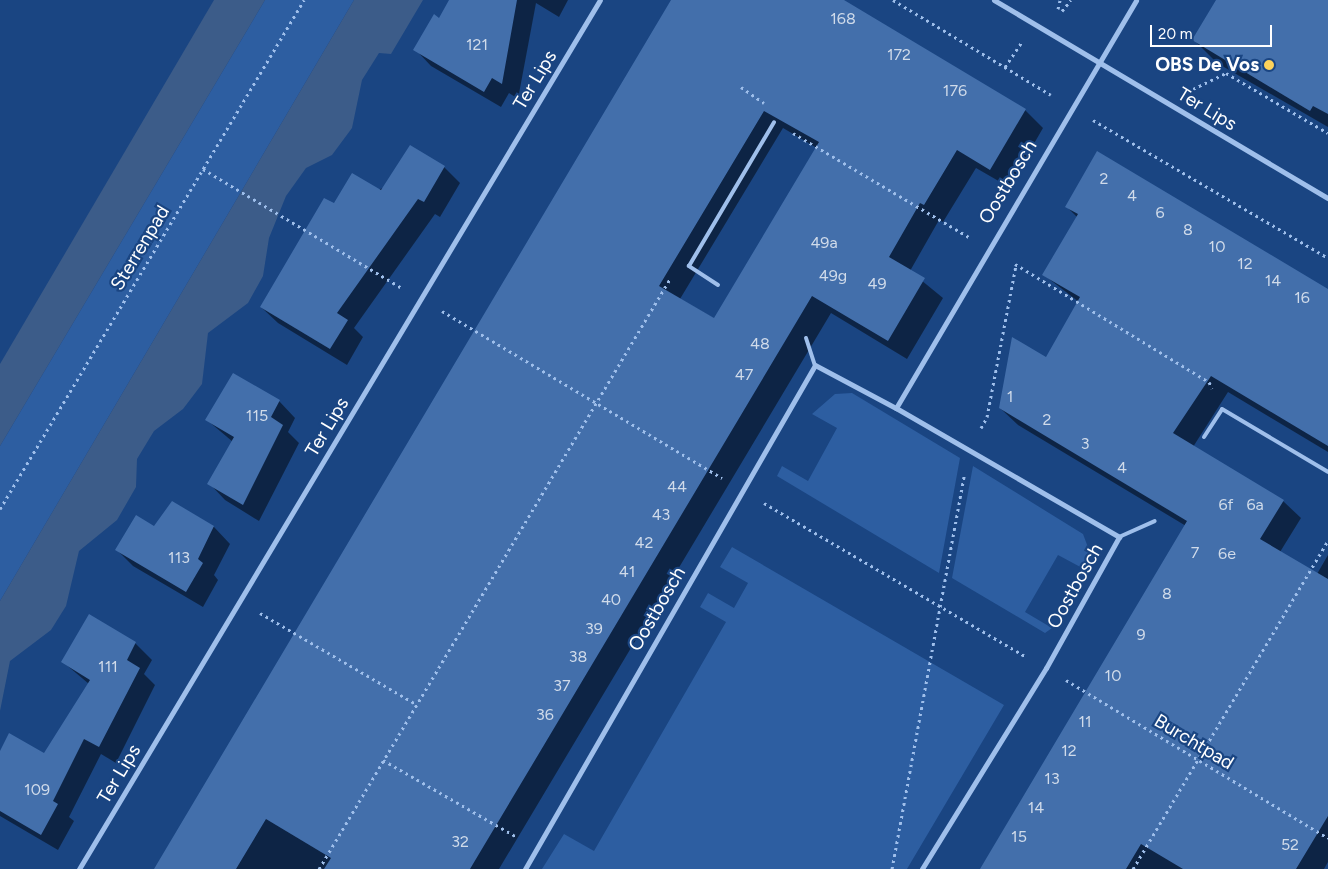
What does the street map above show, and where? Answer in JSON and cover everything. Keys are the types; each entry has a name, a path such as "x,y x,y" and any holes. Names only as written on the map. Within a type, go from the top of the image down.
{"street":[{"name":"Ter Lips","path":"79,869 600,0"},
{"name":"Ter Lips","path":"994,0 1328,198"},
{"name":"Oostbosch","path":"896,408 1136,0"},
{"name":"Oostbosch","path":"524,869 815,365 896,408 1119,537 1046,668 922,869"}],"lane":[{"path":"718,285 689,266 774,122"},
{"path":"806,338 815,365"},
{"path":"1204,437 1222,409 1328,472"},
{"path":"1119,537 1155,521"}],"path":[{"name":"Sterrenpad","path":"0,509 304,0"},
{"path":"893,0 1328,258"},
{"path":"1057,16 1071,0"},
{"path":"1165,102 1226,73 1328,133"},
{"name":"Burchtpad","path":"203,168 216,178 743,490 938,608 1046,668 1199,762 1328,838"},
{"path":"892,869 938,608 969,450 987,417 1016,265"},
{"path":"319,869 594,403 670,278 689,266"},
{"path":"1134,869 1199,762 1328,540"},
{"path":"240,601 416,704"},
{"path":"383,760 536,849"}],"shaded area":[{"path":"214,0 265,0 0,446 0,364"},
{"path":"265,0 354,0 0,601 0,446"},
{"path":"354,0 423,0 391,54 379,53 362,80 352,128 332,155 306,168 286,196 269,238 263,276 248,303 208,333 202,384 183,409 154,431 137,459 136,487 117,520 79,551 66,606 51,630 10,661 0,711 0,601"},
{"path":"852,393 960,458 939,573 777,476 782,466 808,481 837,428 812,414 835,394"},
{"path":"973,466 1083,534 1089,550 1086,570 1058,555 1025,612 1052,628 1045,633 952,578"},
{"path":"732,547 1004,705 907,869 542,869 564,834 594,851 726,622 700,607 708,593 734,608 748,583 720,567"}],"building":[{"path":"449,0 517,0 502,84 492,78 484,92 413,50 434,14 439,18"},
{"path":"671,0 844,0 1026,109 990,170 957,150 924,205 920,203 889,257 925,278 888,341 812,296 470,869 324,869 331,858 266,819 236,869 154,869","holes":["764,111 819,142 714,318 659,286"]},
{"name":"OBS De Vos","path":"1216,0 1328,0 1328,114 1313,106 1310,111 1192,40"},
{"path":"410,145 445,166 424,202 418,199 337,313 348,320 330,349 260,307 324,198 334,203 352,173 381,190"},
{"path":"1097,151 1328,289 1328,446 1211,376 1173,433 1284,500 1260,539 1328,579 1328,816 1296,869 1183,869 1141,844 1126,869 980,869 1187,521 999,408 1012,337 1046,357 1080,297 1042,275 1078,214 1065,207"},
{"path":"233,373 280,400 271,417 283,425 243,505 207,484 234,437 205,420"},
{"path":"172,501 214,526 198,559 203,563 186,592 115,550 136,515 154,526"},
{"path":"89,614 136,642 127,660 140,668 99,747 84,739 53,801 58,804 41,835 0,811 0,751 9,733 44,753 90,680 61,662"}],"place":[{"name":"OBS De Vos","path":"1269,65"}]}
